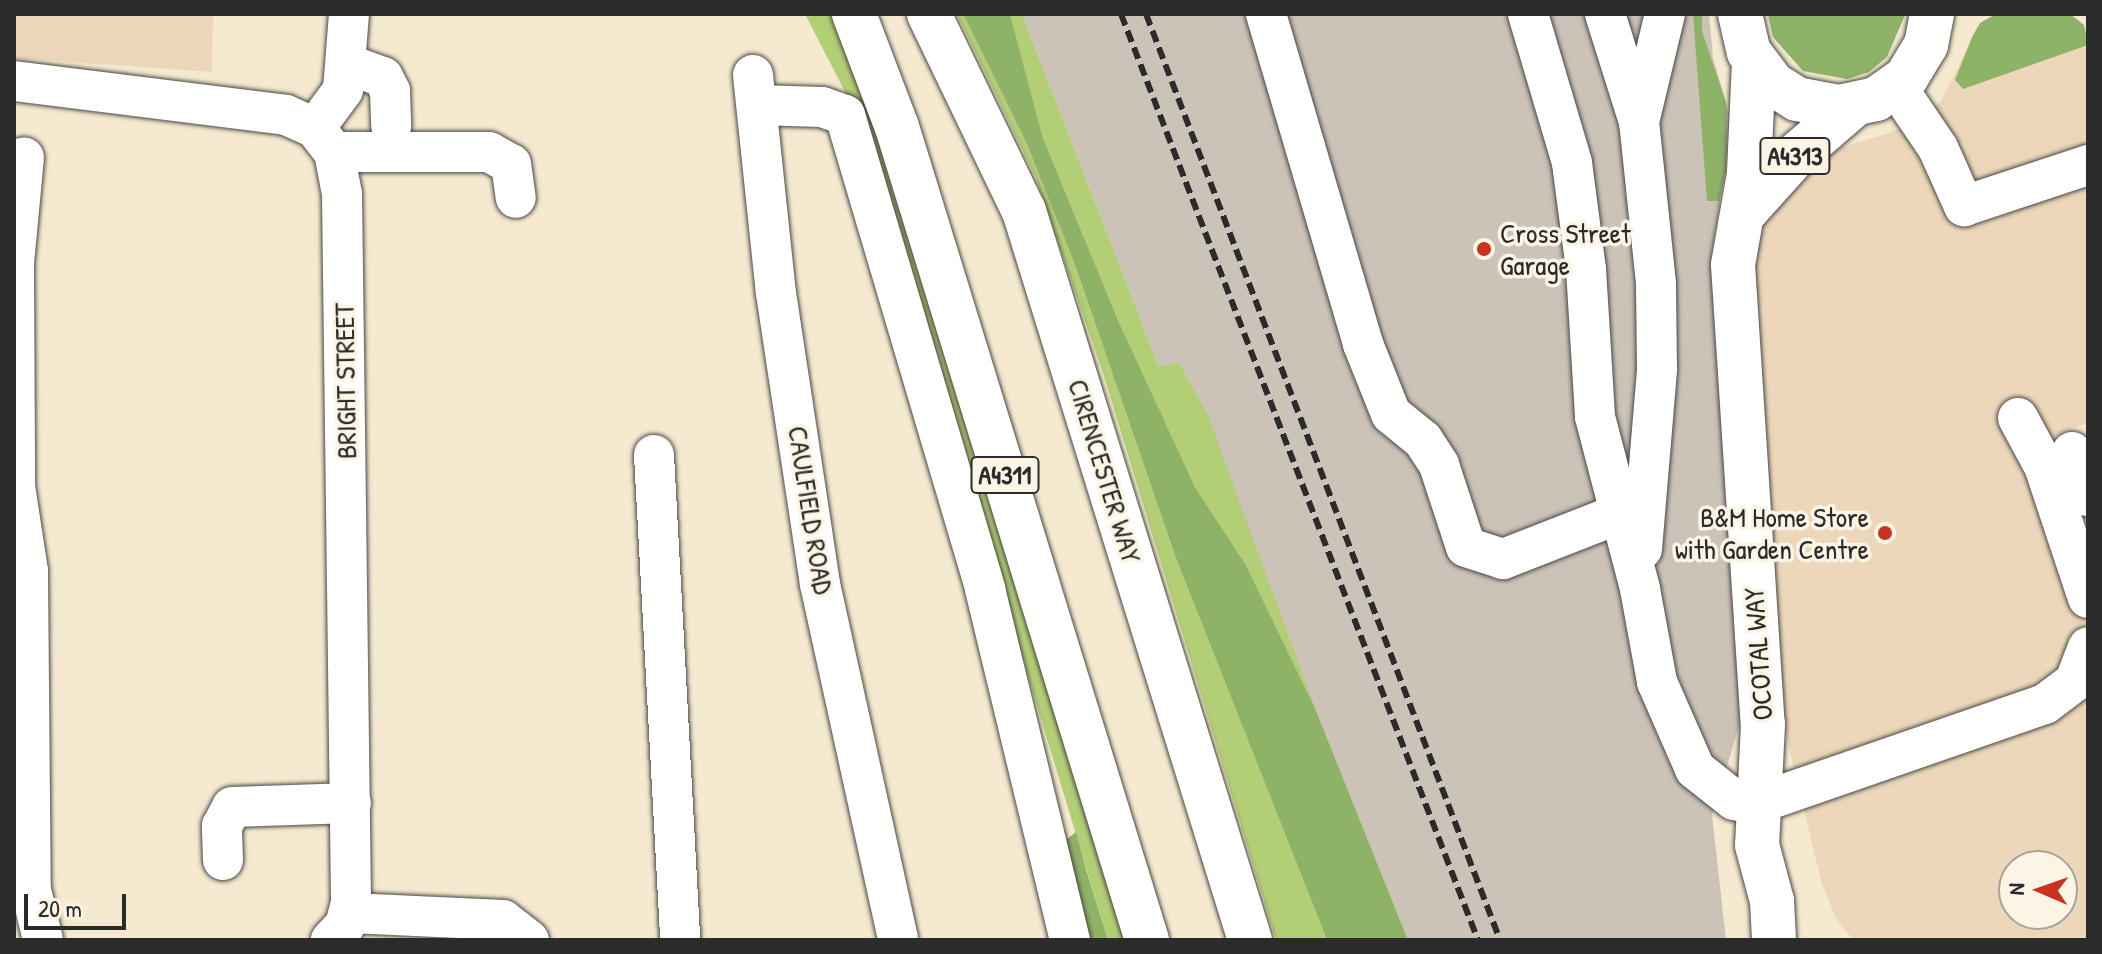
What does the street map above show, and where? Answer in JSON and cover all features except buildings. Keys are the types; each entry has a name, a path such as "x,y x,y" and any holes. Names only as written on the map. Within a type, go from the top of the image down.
{"main road":[{"name":"A4311","path":"854,14 897,127 1147,940"},
{"name":"CIRENCESTER WAY","path":"929,14 1024,211 1250,940"},
{"name":"A4313","path":"1740,14 1754,62 1773,84 1797,99 1825,106 1853,106 1896,86 1921,57 1935,16"},
{"name":"OCOTAL WAY","path":"1754,62 1743,214 1733,265 1763,724 1764,768 1756,804 1758,856 1773,921 1801,940"},
{"name":"OCOTAL WAY","path":"1743,214 1788,162 1853,106"}],"street":[{"path":"324,140 347,64 349,14"},
{"path":"1266,14 1367,357 1396,422 1423,440 1436,458 1466,547 1503,559 1621,513"},
{"path":"1528,14 1572,163 1586,269 1595,417 1640,589 1657,682 1695,769 1734,800 1756,804 2045,704 2075,681 2088,647"},
{"path":"1605,14 1639,122 1656,283 1657,369 1647,440 1640,589"},
{"path":"1639,122 1665,14"},
{"path":"347,64 383,77 390,91 391,126"},
{"path":"14,81 268,112 324,140 489,152 511,164 516,198"},
{"path":"1896,86 1938,148 1964,206 2088,165"},
{"name":"CAULFIELD ROAD","path":"898,940 820,584 776,293 755,90 845,115 985,589 1070,940"},
{"name":"BRIGHT STREET","path":"324,140 342,194 351,803 341,926"},
{"path":"24,157 14,266 16,496 29,738 31,934"},
{"path":"2018,418 2044,466 2088,598"},
{"path":"2072,452 2088,496"},
{"path":"654,455 680,940"},
{"path":"223,860 222,826 232,807 351,803"},
{"path":"341,926 503,920 529,940"}],"shaded area":[{"path":"14,14 213,14 212,72 14,58"},
{"path":"1022,14 1709,14 1713,58 1732,123 1711,260 1741,681 1740,723 1712,815 1726,940 1408,940 1315,708 1159,367"},
{"path":"1996,14 2070,14 2088,31 2088,423 2052,436 2088,536 2088,940 1854,940 1837,921 1821,881 1780,710 1751,275 1755,241 1769,212 1818,154 1915,122 1941,101 1980,23"}],"green space":[{"path":"805,14 832,14 865,83 1126,940 1108,940 860,121"},
{"path":"957,14 963,14 1026,142 1075,265 1177,561 1327,940 1276,940 1103,373 1036,178"},
{"path":"963,14 1010,14 1043,138 1118,320 1195,487 1246,565 1315,708 1408,940 1327,940 1177,561 1075,265 1026,142"},
{"path":"1010,14 1022,14 1159,367 1178,362 1207,413 1315,708 1246,565 1195,487 1118,320 1043,138"},
{"path":"1693,14 1702,14 1702,31 1726,102 1726,169 1719,201 1707,201"},
{"path":"1996,14 2070,14 2084,25 2088,45 1963,89 1955,80 1972,37 1980,23"},
{"path":"1768,15 1905,15 1887,57 1869,72 1847,79 1803,71 1773,37"},
{"path":"1076,832 1108,940 1082,940 1066,840"}],"railway":[{"path":"1121,14 1478,940"},
{"path":"1146,14 1500,940"}],"place":[{"name":"Cross Street Garage","path":"1484,249"},
{"name":"B&M Home Store with Garden Centre","path":"1885,533"}]}
